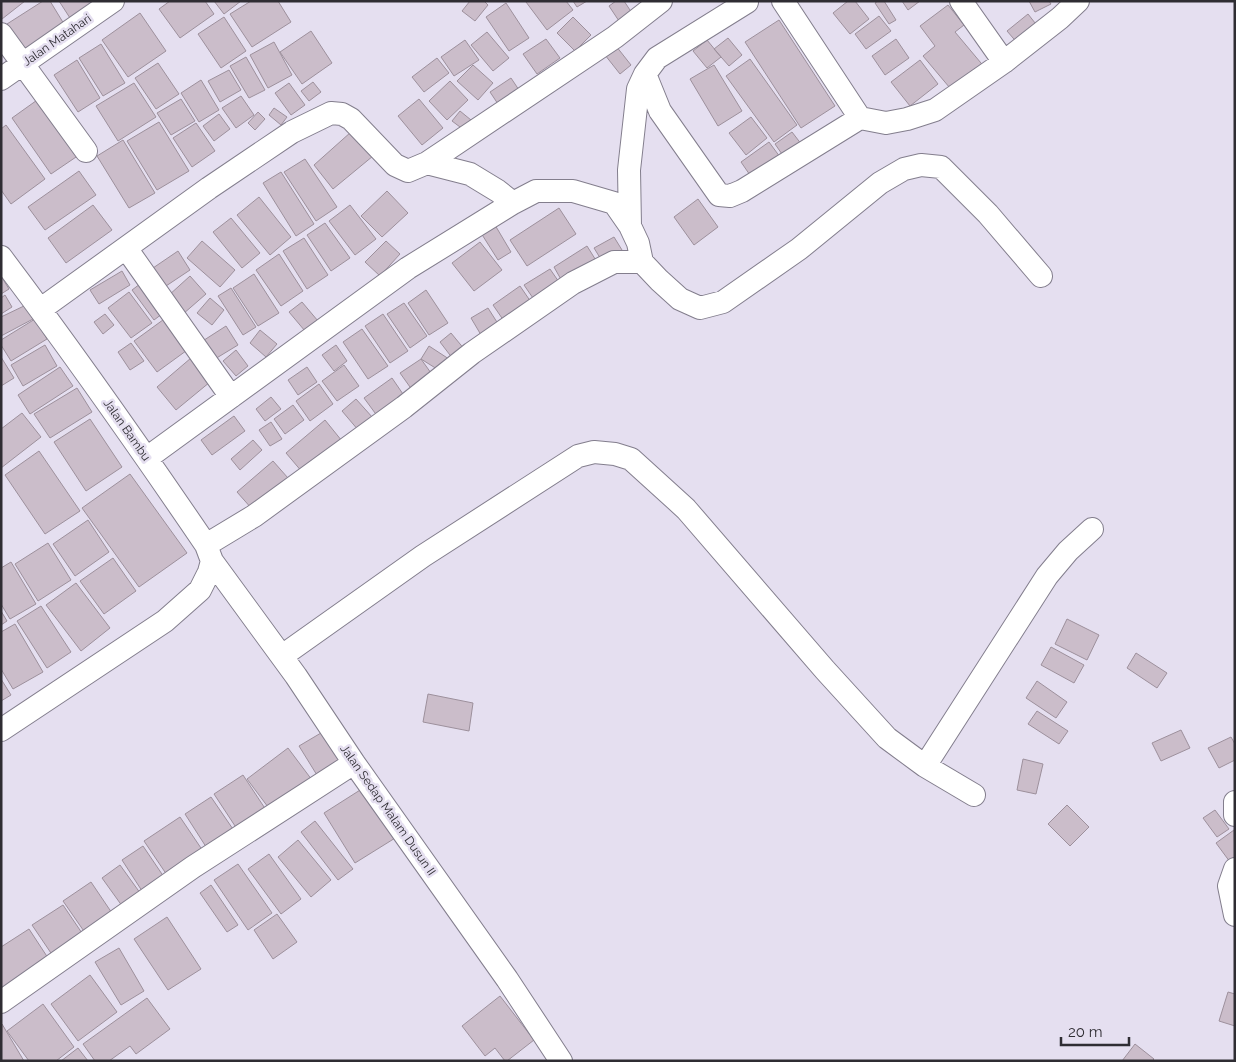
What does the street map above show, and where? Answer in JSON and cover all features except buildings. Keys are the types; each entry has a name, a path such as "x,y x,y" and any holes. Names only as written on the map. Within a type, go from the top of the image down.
{"street":[{"name":"Jalan Matahari","path":"1,79 113,1"},
{"path":"40,309 209,188 292,132 332,113 342,114 352,119 395,165 408,171 427,163 615,37 661,1"},
{"path":"630,226 629,170 638,89 645,74 658,58 747,1"},
{"path":"783,1 860,118"},
{"path":"961,1 1004,62"},
{"path":"645,74 660,111 719,196 730,196 742,191 860,118 886,123 936,110 1004,62 1060,18 1078,1"},
{"path":"1,34 86,151"},
{"path":"427,163 470,174 498,191 513,203"},
{"path":"147,458 408,268 513,203 536,191 573,191 614,203 630,226 638,243 642,262 680,299 700,308 724,302 799,249 880,183 904,169 921,165 941,168 988,214 1041,276"},
{"path":"126,248 231,397"},
{"name":"Jalan Bambu","path":"1,257 147,458 209,553"},
{"path":"1,730 165,621 200,590 210,572 209,553 254,516 404,408 472,353 574,283 614,262 642,262"},
{"path":"282,656 423,556 578,456 594,452 615,454 632,459 686,510 824,670 887,738 925,766 974,795"},
{"path":"925,766 1047,576 1068,551 1092,529"},
{"name":"Jalan Sedap Malam Dusun II","path":"209,553 282,656 354,763 507,979 561,1061"},
{"path":"1,1002 193,867 354,763"},
{"path":"1235,802 1235,815"},
{"path":"1235,869 1229,886 1235,915"}]}
